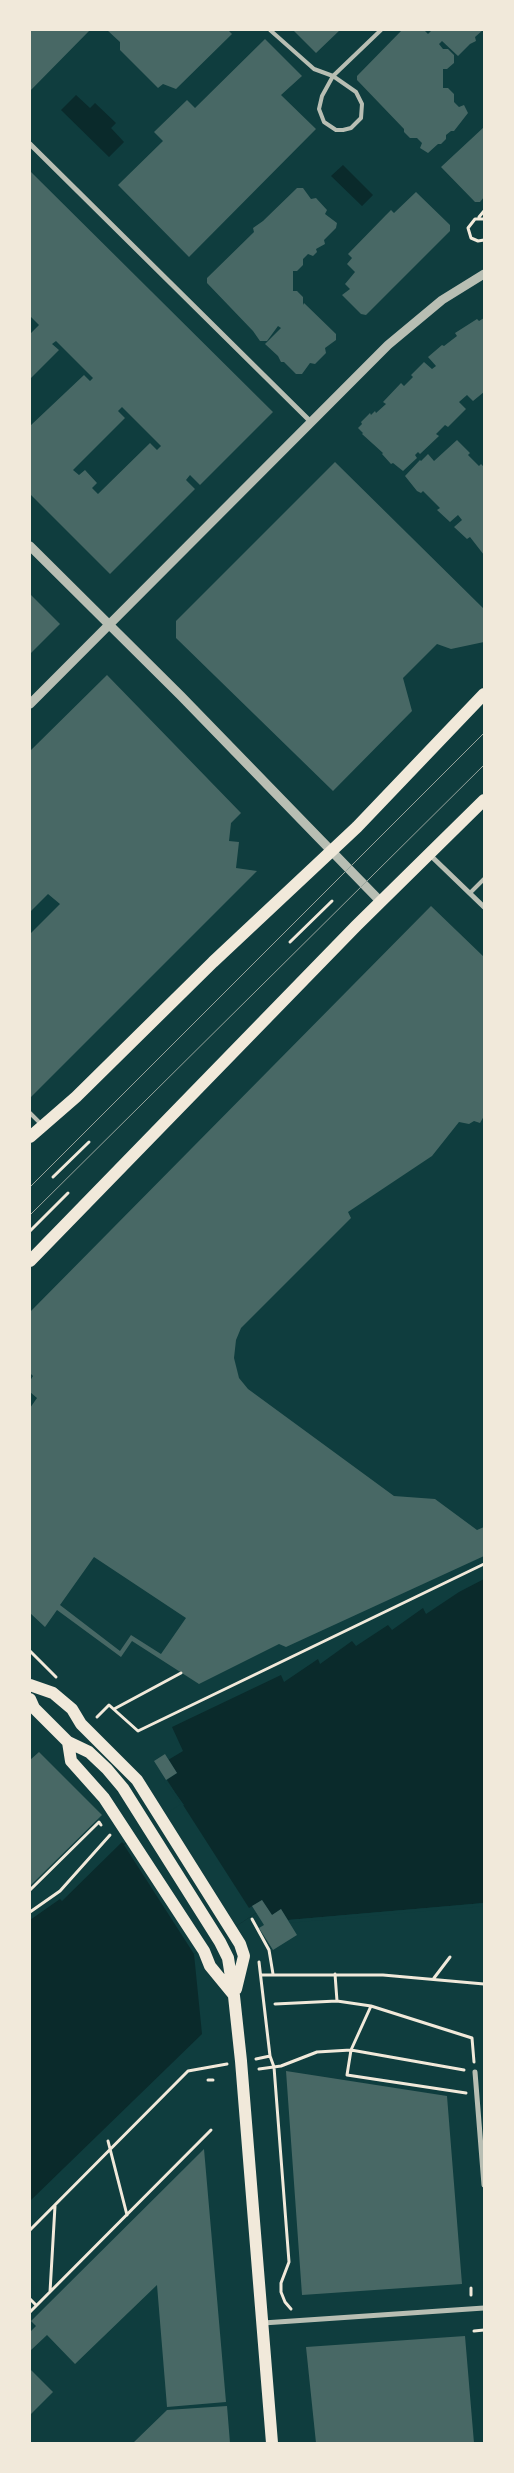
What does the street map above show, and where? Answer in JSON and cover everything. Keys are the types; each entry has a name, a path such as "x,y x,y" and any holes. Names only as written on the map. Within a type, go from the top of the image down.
{"main road":[{"path":"30,1136 76,1097 213,962 331,851 429,754 484,694"},
{"path":"30,1261 381,902 484,800"},
{"path":"30,1686 53,1693 72,1708 82,1724 137,1780 165,1822 235,1933 244,1956 234,1996"},
{"path":"30,1699 34,1708 68,1742 89,1752 123,1788 220,1942 230,1967 272,2443"},
{"path":"68,1742 71,1761 104,1798 204,1951 210,1966 234,1996"}],"street":[{"path":"30,144 310,422"},
{"path":"30,704 310,422 413,322 442,300 484,274"},
{"path":"30,546 181,696 381,902"},
{"path":"429,854 484,906"},
{"path":"475,2072 484,2185"},
{"path":"262,2323 484,2308"}],"lane":[{"path":"270,30 314,69 333,76 356,92 362,104 361,118 350,128 343,130 329,127 320,116 322,96 333,76 381,30"},
{"path":"470,893 484,879"},
{"path":"30,1113 43,1125"}],"path":[{"path":"484,211 478,218 472,221 468,231 474,240 484,240"},
{"path":"478,218 484,219"},
{"path":"290,942 332,901"},
{"path":"53,1177 89,1142"},
{"path":"30,1231 68,1193"},
{"path":"97,1717 109,1705 138,1732 484,1564"},
{"path":"114,1709 182,1673"},
{"path":"30,1890 97,1824"},
{"path":"30,1912 60,1892 74,1878 92,1853 117,1830"},
{"path":"252,1919 270,1950 273,1974"},
{"path":"434,1978 450,1957"},
{"path":"335,1974 337,2001"},
{"path":"300,2320 285,2302 281,2292 281,2283 289,2262 274,2067 270,2056 262,1975 335,1974 434,1978 484,1984"},
{"path":"260,2069 274,2067 318,2052 351,2050 475,2072 472,2038 371,2006 337,2001 275,2004"},
{"path":"371,2006 351,2050 347,2075 477,2094"},
{"path":"30,2230 188,2071 207,2067"},
{"path":"30,2312 211,2130"},
{"path":"108,2141 127,2215"},
{"path":"50,2292 55,2205"},
{"path":"471,2288 471,2294"},
{"path":"30,2299 36,2306"},
{"path":"474,2331 484,2330"}],"water":[{"path":"76,95 90,108 95,103 116,123 111,128 124,142 109,157 61,110"},
{"path":"343,165 373,195 362,206 331,176"},
{"path":"484,1579 484,1903 288,1920 256,1913 194,1954 202,2034 30,2201 30,1920 60,1899 62,1901 122,1842 124,1844 184,1805 166,1780 168,1760 183,1751 172,1727 281,1675 284,1682 318,1659 320,1664 352,1641 356,1646 388,1625 392,1630 423,1608 426,1614 459,1592"}],"pier":[{"path":"167,1757 177,1773 167,1780 249,1908 262,1900 272,1915 281,1909 288,1920 484,1903 484,1906 288,1923 256,1913 194,1954 124,1845 134,1838 133,1835 181,1804 164,1781"}],"building":[{"path":"30,30 90,30 30,91"},
{"path":"107,30 228,30 232,34 176,89 163,84 158,88 120,50 120,42"},
{"path":"293,30 340,30 316,53"},
{"path":"402,30 424,30 428,34 432,30 483,30 475,37 476,41 470,44 458,56 442,41 439,44 443,49 448,49 454,55 454,63 447,69 443,69 443,88 448,88 454,94 454,102 459,107 464,105 468,113 454,131 446,135 446,139 441,144 438,144 428,153 420,148 422,143 417,138 410,138 404,132 404,129 357,80 357,76"},
{"path":"265,39 302,76 281,95 316,129 189,257 118,185 163,141 154,132 187,100 195,108"},
{"path":"484,127 484,197 480,202 475,202 441,167"},
{"path":"30,171 273,412 200,485 190,475 186,480 195,489 110,574 30,494 30,426 84,375 90,381 93,378 56,341 52,344 59,350 30,379 30,334 39,325 30,318","holes":["122,407 161,446 157,450 150,443 98,494 92,488 97,483 85,470 79,475 73,470 125,418 118,411"]},
{"path":"297,188 303,188 311,199 316,198 327,210 325,214 337,223 336,228 324,240 325,244 316,249 317,252 313,256 308,254 303,259 303,265 297,271 293,271 293,291 297,291 303,297 303,305 304,303 336,334 336,340 325,348 326,353 315,364 310,363 302,374 296,374 284,362 281,362 278,356 265,344 281,328 278,326 267,341 260,341 253,331 207,283 207,278 254,232 253,228 263,221"},
{"path":"416,192 450,225 450,231 366,315 361,314 342,295 350,289 345,284 355,272 347,264 352,258 348,254 391,210 394,213"},
{"path":"484,318 484,392 473,401 467,395 459,402 466,409 448,427 445,425 436,434 439,436 420,454 418,452 415,455 417,458 403,471 393,463 391,464 383,453 362,434 358,428 362,424 361,422 370,413 371,415 375,411 376,413 386,404 383,402 401,383 404,386 413,377 411,375 424,362 432,369 436,366 428,357 442,345 444,346 457,336 455,333 477,319 479,321"},
{"path":"457,440 470,453 468,455 479,466 481,464 484,467 484,555 470,537 467,539 454,527 462,520 458,515 450,522 437,510 440,508 423,491 421,493 417,491 405,476 428,454 434,461"},
{"path":"335,462 484,609 484,642 451,649 437,644 403,678 412,711 333,791 176,638 176,621"},
{"path":"30,594 60,624 30,654"},
{"path":"107,675 241,813 231,823 229,841 239,842 236,868 257,871 30,1098 30,934 60,904 48,894 30,912 30,751"},
{"path":"431,906 484,957 484,1116 480,1123 474,1121 469,1124 459,1122 432,1156 348,1212 351,1218 241,1328 236,1340 234,1358 239,1378 248,1389 394,1496 435,1499 477,1530 484,1527 484,1556 286,1647 279,1644 199,1684 132,1641 121,1657 57,1610 45,1627 30,1613 30,1408 37,1398 30,1392 30,1381 33,1376 30,1373 30,1312","holes":["94,1557 186,1618 161,1654 131,1635 120,1651 60,1605"]},
{"path":"39,1752 102,1815 30,1886 30,1760"},
{"path":"165,1754 177,1773 166,1780 154,1761"},
{"path":"262,1900 272,1915 281,1909 297,1935 273,1950 259,1928 264,1925 252,1906"},
{"path":"286,2071 447,2096 462,2284 302,2295"},
{"path":"204,2149 226,2402 167,2407 157,2285 75,2364 47,2335 30,2351 30,2332 36,2326 31,2321"},
{"path":"465,2336 474,2443 316,2443 306,2347"},
{"path":"30,2369 53,2392 30,2415"},
{"path":"227,2406 230,2443 133,2443 167,2410"}],"tram line":[{"path":"30,1187 484,733"},
{"path":"30,1215 484,765"}]}
